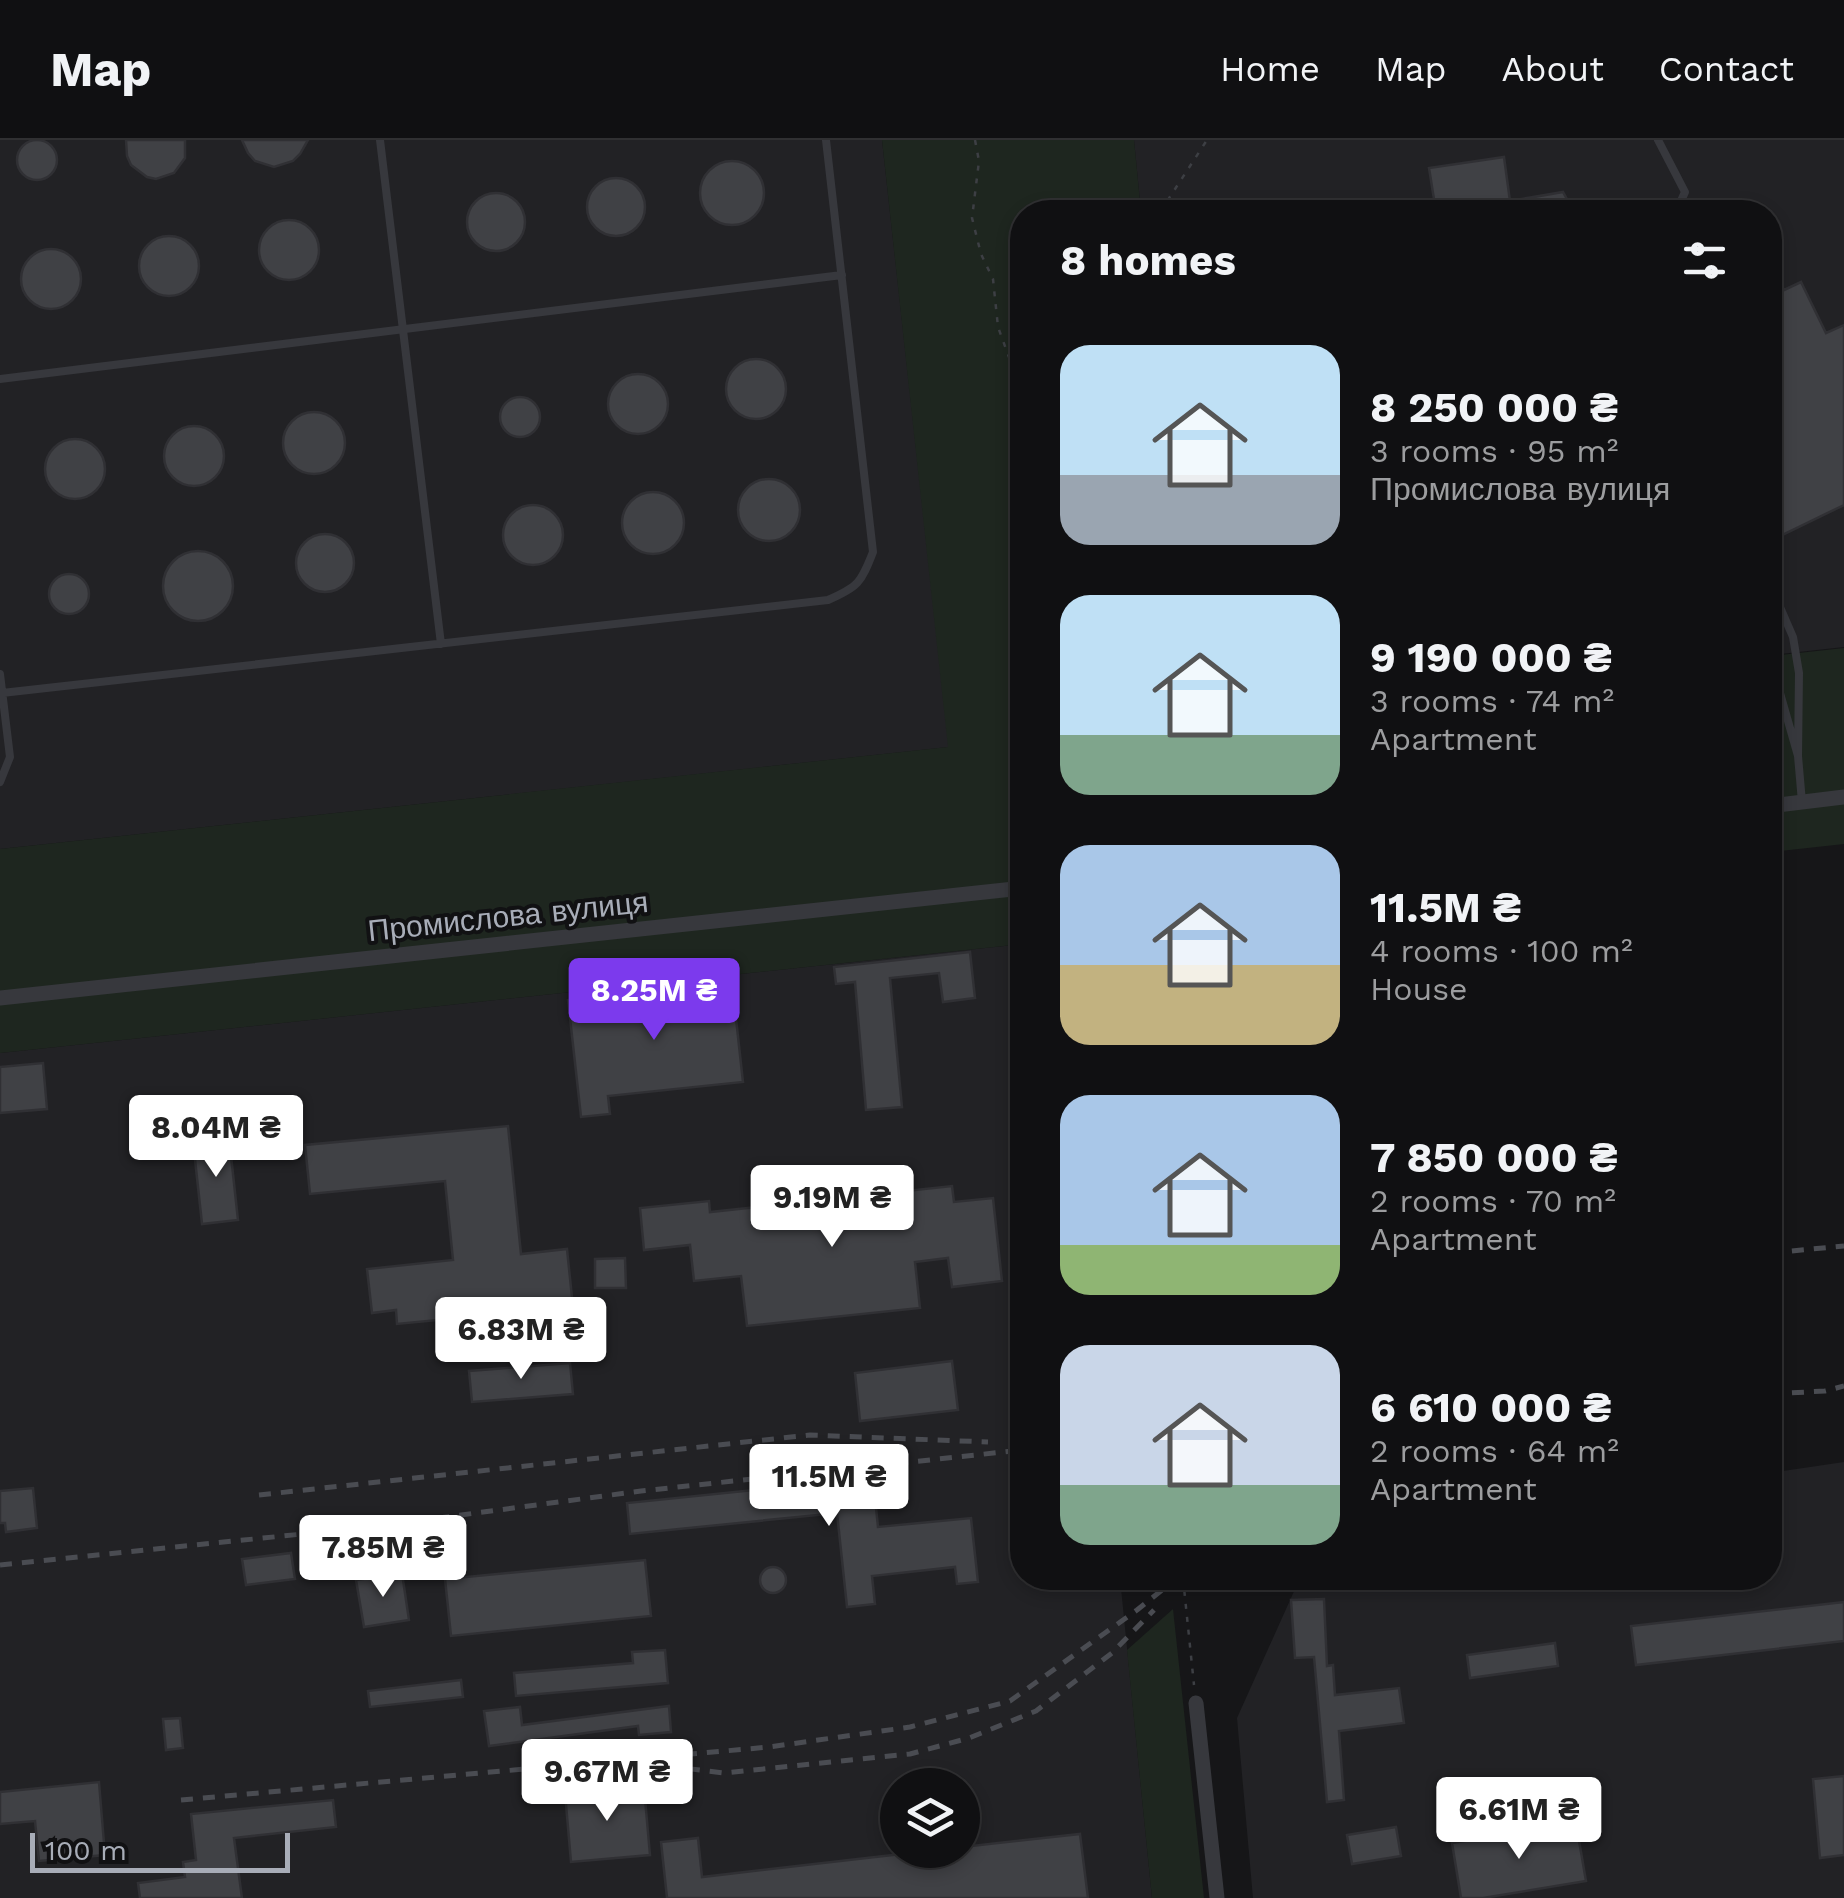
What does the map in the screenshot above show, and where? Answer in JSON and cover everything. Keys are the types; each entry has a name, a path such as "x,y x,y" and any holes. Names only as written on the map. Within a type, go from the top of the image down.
{"street":[{"path":"1782,804 1844,797"},
{"name":"Промислова вулиця","path":"0,998 1010,889"},
{"path":"1196,1703 1217,1898"}],"lane":[{"path":"380,140 441,644"},
{"path":"2,693 828,600 853,589 873,552 826,140"},
{"path":"1658,140 1685,192 1681,200"},
{"path":"0,378 842,276"},
{"path":"1782,610 1794,636 1799,673 1802,802"},
{"path":"0,674 10,756 0,782"},
{"path":"1782,700 1798,756"}],"path":[{"path":"975,140 979,161 972,218 980,254 993,280 998,327 1010,360"},
{"path":"1168,200 1207,140"},
{"path":"1184,1590 1196,1703"}],"shaded area":[{"path":"0,140 882,140 949,747 0,849"},
{"path":"882,140 1134,140 1140,200 1010,200 1010,945 0,1053 0,849 948,747"},
{"path":"1134,140 1844,140 1844,647 1782,654 1782,200 1140,200"},
{"path":"1844,648 1844,844 1782,851 1782,655"},
{"path":"1010,945 1010,1590 1121,1590 1152,1898 0,1898 0,1053"},
{"path":"1844,1462 1844,1898 1253,1898 1237,1718 1295,1590 1782,1590 1782,1471"},
{"path":"1173,1609 1204,1898 1152,1898 1127,1650"}],"building":[{"path":"37,140 51,146 57,160 51,174 37,180 23,174 17,160 23,146"},
{"path":"126,140 185,140 185,158 174,173 156,179 147,177 131,165"},
{"path":"242,140 308,140 293,161 274,167 255,161"},
{"path":"1504,157 1510,200 1434,200 1429,168"},
{"path":"732,161 755,170 764,193 755,216 732,225 709,216 700,193 709,170"},
{"path":"616,178 637,186 645,207 637,228 616,236 595,228 587,207 595,186"},
{"path":"1563,192 1567,200 1516,200"},
{"path":"496,193 517,201 525,222 517,243 496,251 475,243 467,222 475,201"},
{"path":"289,220 310,229 319,250 310,271 289,280 268,271 259,250 268,229"},
{"path":"169,236 190,245 199,266 190,287 169,296 148,287 139,266 148,245"},
{"path":"51,249 72,258 81,279 72,300 51,309 30,300 21,279 30,258"},
{"path":"1801,282 1826,333 1844,325 1844,505 1782,535 1782,286 1784,290"},
{"path":"756,359 777,368 786,389 777,410 756,419 735,410 726,389 735,368"},
{"path":"638,374 659,383 668,404 659,425 638,434 617,425 608,404 617,383"},
{"path":"520,397 534,403 540,417 534,431 520,437 506,431 500,417 506,403"},
{"path":"314,412 336,421 345,443 336,465 314,474 292,465 283,443 292,421"},
{"path":"194,426 215,435 224,456 215,477 194,486 173,477 164,456 173,435"},
{"path":"75,439 96,448 105,469 96,490 75,499 54,490 45,469 54,448"},
{"path":"769,479 791,488 800,510 791,532 769,541 747,532 738,510 747,488"},
{"path":"653,492 675,501 684,523 675,545 653,554 631,545 622,523 631,501"},
{"path":"533,505 555,513 563,535 555,557 533,565 511,557 503,535 511,513"},
{"path":"325,534 346,542 354,563 346,584 325,592 304,584 296,563 304,542"},
{"path":"198,551 223,561 233,586 223,611 198,621 173,611 163,586 173,561"},
{"path":"69,574 83,580 89,594 83,608 69,614 55,608 49,594 55,580"},
{"path":"970,952 975,998 943,1002 939,973 890,978 902,1107 866,1110 855,982 836,984 834,967"},
{"path":"732,982 743,1082 608,1096 610,1114 581,1117 568,1000"},
{"path":"43,1063 47,1109 0,1113 0,1067"},
{"path":"508,1126 521,1254 567,1249 573,1307 397,1324 396,1310 372,1313 367,1269 453,1260 445,1181 310,1194 305,1145"},
{"path":"229,1137 238,1220 202,1224 193,1141"},
{"path":"952,1186 954,1202 993,1198 1002,1281 952,1287 948,1258 915,1262 920,1308 747,1326 741,1276 694,1281 690,1245 644,1250 640,1208 709,1201 710,1212"},
{"path":"625,1258 626,1288 595,1288 595,1259"},
{"path":"952,1361 958,1410 860,1421 855,1373"},
{"path":"570,1363 573,1394 472,1402 469,1371"},
{"path":"873,1478 878,1527 971,1518 978,1582 957,1584 955,1567 872,1576 875,1604 847,1607 837,1513 630,1534 627,1503"},
{"path":"33,1488 37,1528 6,1532 5,1523 0,1523 0,1491"},
{"path":"291,1553 295,1579 246,1585 242,1559"},
{"path":"645,1560 651,1616 451,1636 445,1579"},
{"path":"773,1567 782,1571 786,1580 782,1589 773,1593 764,1589 760,1580 764,1571"},
{"path":"402,1573 409,1620 364,1627 356,1580"},
{"path":"1324,1599 1327,1666 1333,1665 1335,1695 1399,1688 1404,1723 1339,1731 1344,1800 1327,1802 1314,1657 1295,1658 1291,1600"},
{"path":"1844,1602 1844,1641 1636,1665 1631,1626"},
{"path":"1555,1643 1558,1666 1470,1678 1467,1655"},
{"path":"665,1650 668,1683 516,1696 514,1673 633,1663 632,1652"},
{"path":"461,1680 463,1697 370,1707 368,1691"},
{"path":"669,1706 671,1732 639,1735 638,1726 489,1746 484,1711 520,1707 522,1725"},
{"path":"180,1718 183,1748 166,1750 163,1719"},
{"path":"1844,1776 1844,1855 1820,1858 1813,1779"},
{"path":"99,1782 105,1855 39,1861 35,1821 0,1824 0,1792"},
{"path":"644,1787 650,1855 571,1862 565,1793"},
{"path":"333,1800 336,1827 234,1838 242,1898 140,1898 138,1883 185,1877 183,1862 196,1860 191,1814"},
{"path":"1576,1823 1586,1881 1461,1898 1452,1843"},
{"path":"1396,1827 1401,1856 1352,1864 1347,1835"},
{"path":"1080,1834 1088,1898 667,1898 661,1842 698,1838 702,1877 880,1856 880,1868 980,1868 980,1845"}],"railway":[{"path":"1782,1252 1844,1246"},
{"path":"1782,1393 1844,1386"},
{"path":"259,1495 810,1435 988,1442"},
{"path":"0,1565 371,1527 641,1491 1010,1451"},
{"path":"181,1800 769,1747 910,1727 1010,1701 1162,1590"},
{"path":"666,1766 724,1773 910,1754 969,1738 1036,1711 1112,1653 1154,1610"}]}
